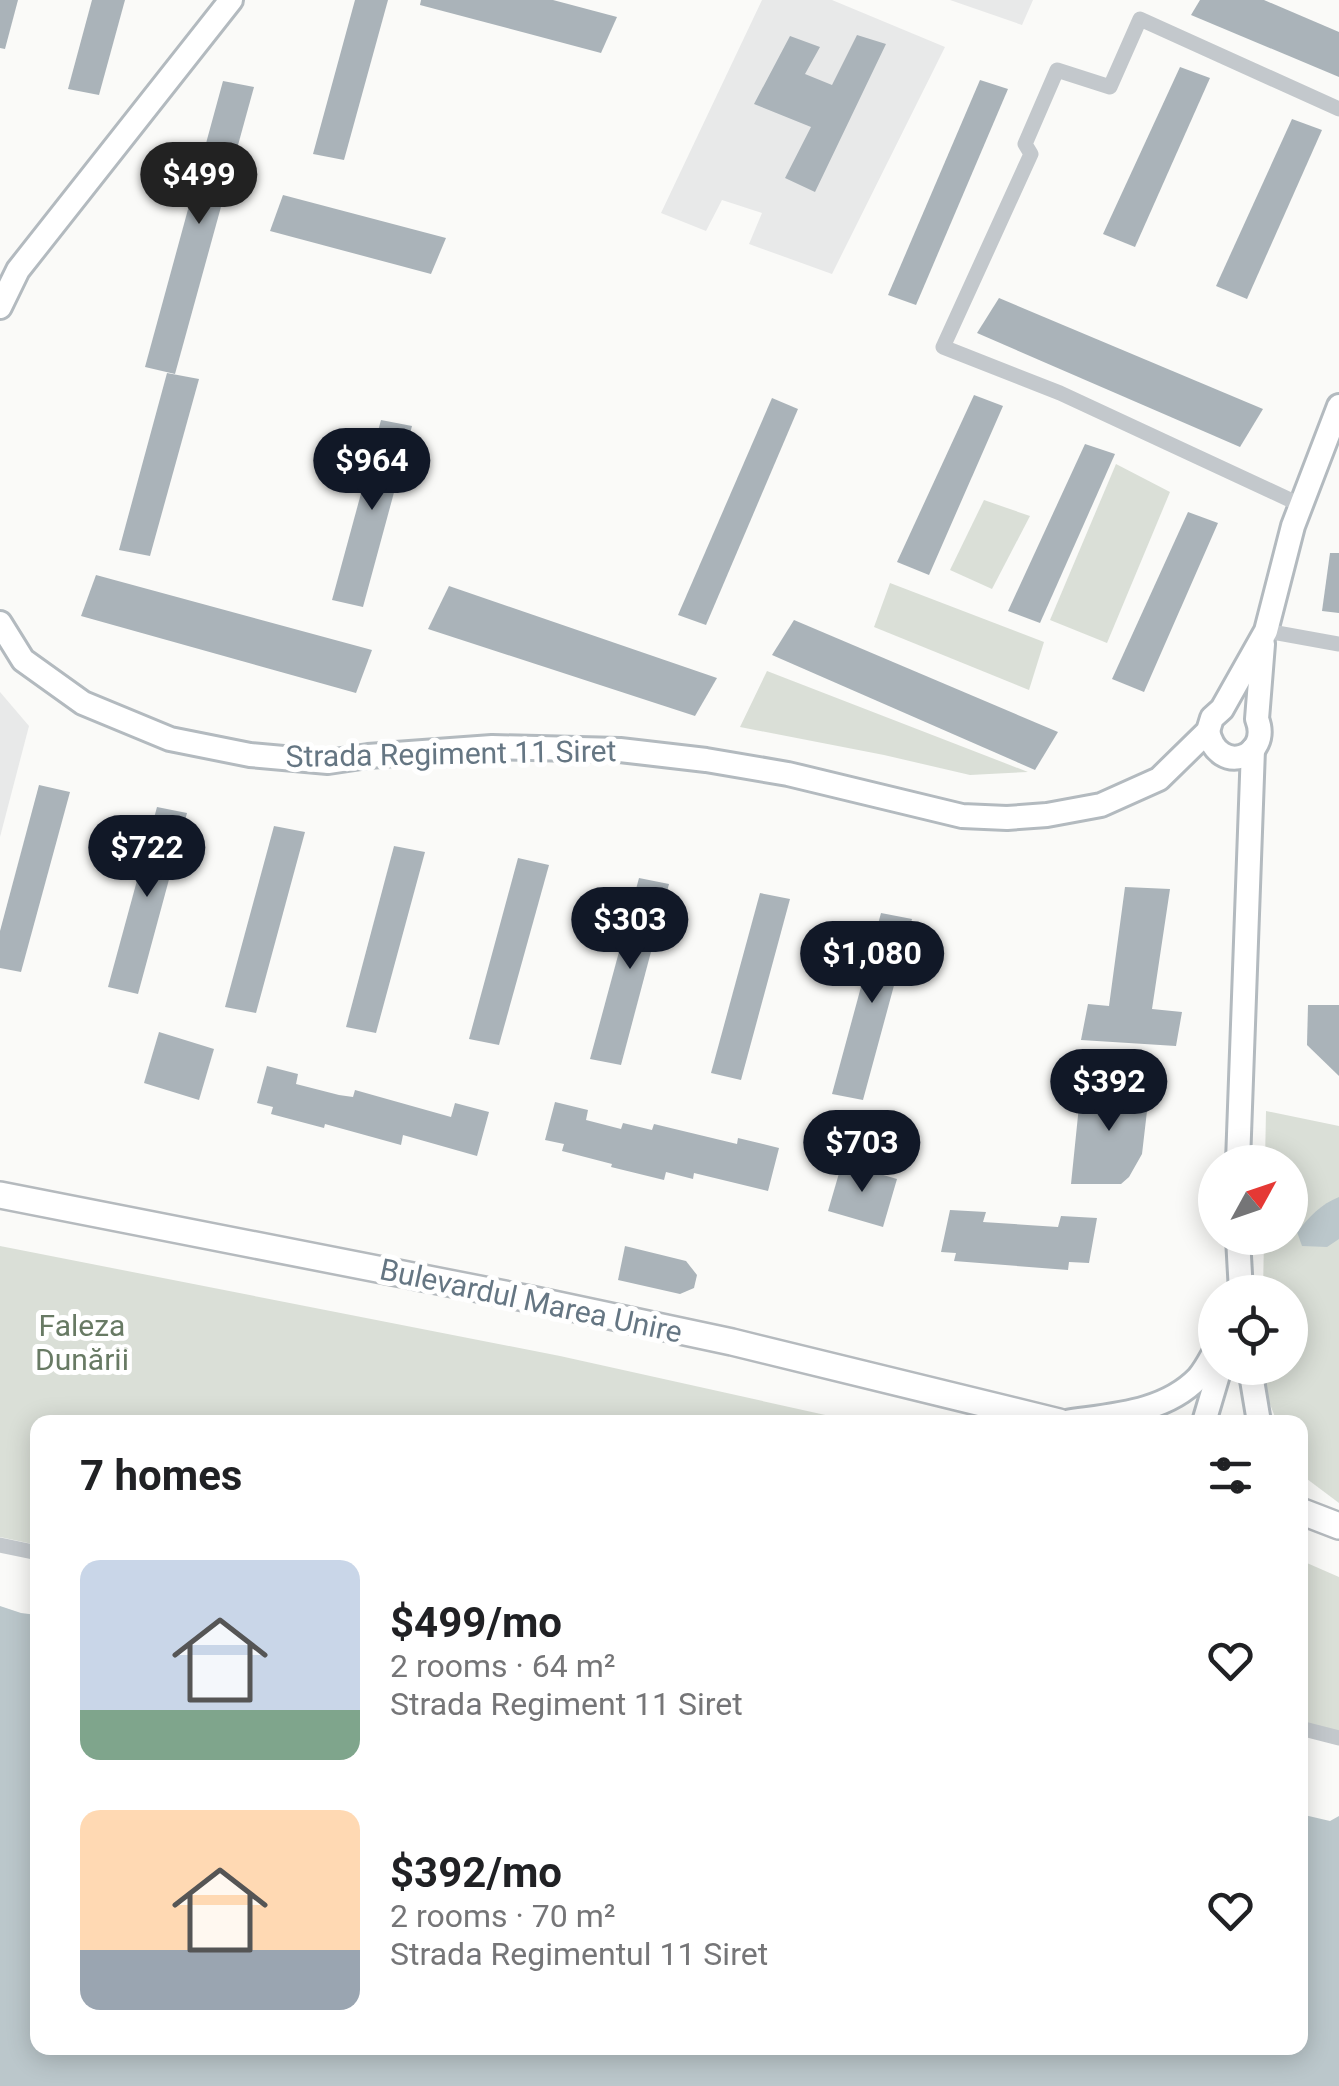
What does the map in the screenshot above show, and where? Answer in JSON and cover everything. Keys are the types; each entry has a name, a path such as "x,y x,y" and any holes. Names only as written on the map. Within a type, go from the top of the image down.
{"main road":[{"name":"Bulevardul Marea Unire","path":"0,1195 530,1299 732,1342 1034,1415"}],"street":[{"path":"0,307 18,270 231,0"},
{"path":"1300,504 1060,393 943,347 1032,154 1025,144 1057,70 1110,87 1140,19 1339,109"},
{"name":"Strada Regiment 11 Siret","path":"1168,771 1222,755 1248,755 1261,736 1254,715 1265,634 1300,504 1339,406"},
{"name":"Strada Regiment 11 Siret","path":"0,623 24,660 83,703 170,739 250,755 328,762 492,747 620,750 788,774 962,816 1007,818 1101,805 1159,779 1208,731 1212,718 1222,709 1265,634"},
{"path":"1265,634 1339,644"},
{"path":"1222,709 1234,706 1254,715"},
{"path":"1208,731 1211,744 1222,755 1250,814"},
{"path":"1239,1145 1253,749"},
{"path":"1108,1415 1141,1410 1177,1396 1198,1378"},
{"path":"1206,1415 1215,1385"},
{"path":"1240,1415 1241,1385"},
{"path":"1253,1385 1258,1415"},
{"path":"0,1546 30,1552"},
{"path":"1308,1730 1339,1738"}],"shaded area":[{"path":"762,0 832,0 945,47 832,274 749,244 762,213 722,200 706,231 661,213"},
{"path":"950,0 1033,0 1022,25"},
{"path":"0,692 29,726 0,837"},
{"path":"1339,1197 1339,1239 1327,1247 1308,1246 1308,1220"},
{"path":"0,1606 30,1614 30,2055 1308,2055 1308,1816 1330,1821 1339,1816 1339,2086 0,2086"}],"green space":[{"path":"1116,464 1170,492 1107,643 1050,620"},
{"path":"984,500 1030,516 992,589 950,570"},
{"path":"890,583 1044,642 1029,690 874,627"},
{"path":"767,671 1028,772 970,775 740,727"},
{"path":"1266,1111 1339,1126 1339,1503 1308,1480 1308,1415 1274,1415 1262,1385 1308,1385 1308,1275 1263,1275 1264,1255 1308,1255 1308,1145 1265,1145"},
{"name":"Faleza Dunării","path":"0,1246 560,1356 826,1415 30,1415 30,1543 0,1537"},
{"path":"1308,1563 1339,1577 1339,1735 1308,1728"}],"building":[{"path":"0,0 18,0 5,49 0,48"},
{"path":"92,0 125,0 99,95 68,89"},
{"path":"355,0 388,0 344,160 313,154"},
{"path":"421,0 553,0 617,17 601,53 420,5"},
{"path":"1200,0 1264,0 1339,32 1339,77 1191,15"},
{"path":"857,35 886,44 815,192 785,178 811,127 754,104 790,36 820,47 805,74 832,85"},
{"path":"1180,67 1210,78 1135,247 1103,234"},
{"path":"980,80 1008,89 916,305 888,295"},
{"path":"223,81 254,87 175,374 145,367"},
{"path":"1292,119 1322,130 1247,299 1216,286"},
{"path":"283,195 446,238 431,274 270,231"},
{"path":"999,298 1263,409 1240,447 977,333"},
{"path":"167,373 199,379 150,556 119,550"},
{"path":"974,395 1003,406 929,575 897,562"},
{"path":"772,398 798,409 706,625 678,615"},
{"path":"381,420 412,426 363,607 332,600"},
{"path":"1085,444 1115,454 1040,623 1008,611"},
{"path":"1188,512 1218,523 1144,692 1112,679"},
{"path":"1330,553 1339,553 1339,613 1322,611"},
{"path":"96,575 372,650 356,693 81,616"},
{"path":"449,586 717,678 695,716 428,629"},
{"path":"794,620 1058,732 1035,770 772,655"},
{"path":"39,785 70,792 21,972 0,968 0,931"},
{"path":"157,807 187,813 138,994 108,987"},
{"path":"274,826 305,832 256,1013 225,1007"},
{"path":"394,846 425,852 376,1033 346,1027"},
{"path":"518,858 549,865 499,1045 469,1039"},
{"path":"639,878 669,884 621,1065 590,1059"},
{"path":"1125,887 1170,889 1152,1009 1182,1012 1176,1046 1081,1040 1088,1004 1109,1006"},
{"path":"760,893 790,899 741,1080 711,1073"},
{"path":"881,913 912,919 863,1100 832,1094"},
{"path":"1308,1005 1339,1005 1339,1076 1307,1045"},
{"path":"159,1032 214,1049 199,1100 144,1083"},
{"path":"267,1066 298,1074 296,1084 339,1095 353,1097 355,1090 451,1117 455,1103 489,1112 477,1156 403,1135 401,1145 271,1114 273,1107 257,1103"},
{"path":"1096,1079 1144,1084 1140,1110 1147,1111 1142,1154 1121,1184 1071,1184 1080,1096 1093,1098"},
{"path":"555,1102 588,1110 586,1120 621,1129 623,1123 652,1130 654,1124 737,1144 738,1138 779,1148 768,1191 694,1173 693,1179 666,1172 664,1180 562,1151 564,1144 545,1140"},
{"path":"842,1163 897,1179 883,1227 828,1211"},
{"path":"950,1210 986,1212 983,1222 1058,1227 1061,1216 1097,1218 1089,1263 1069,1262 1068,1270 954,1261 956,1253 941,1252"},
{"path":"625,1246 686,1261 697,1275 694,1288 680,1294 618,1280"}]}
